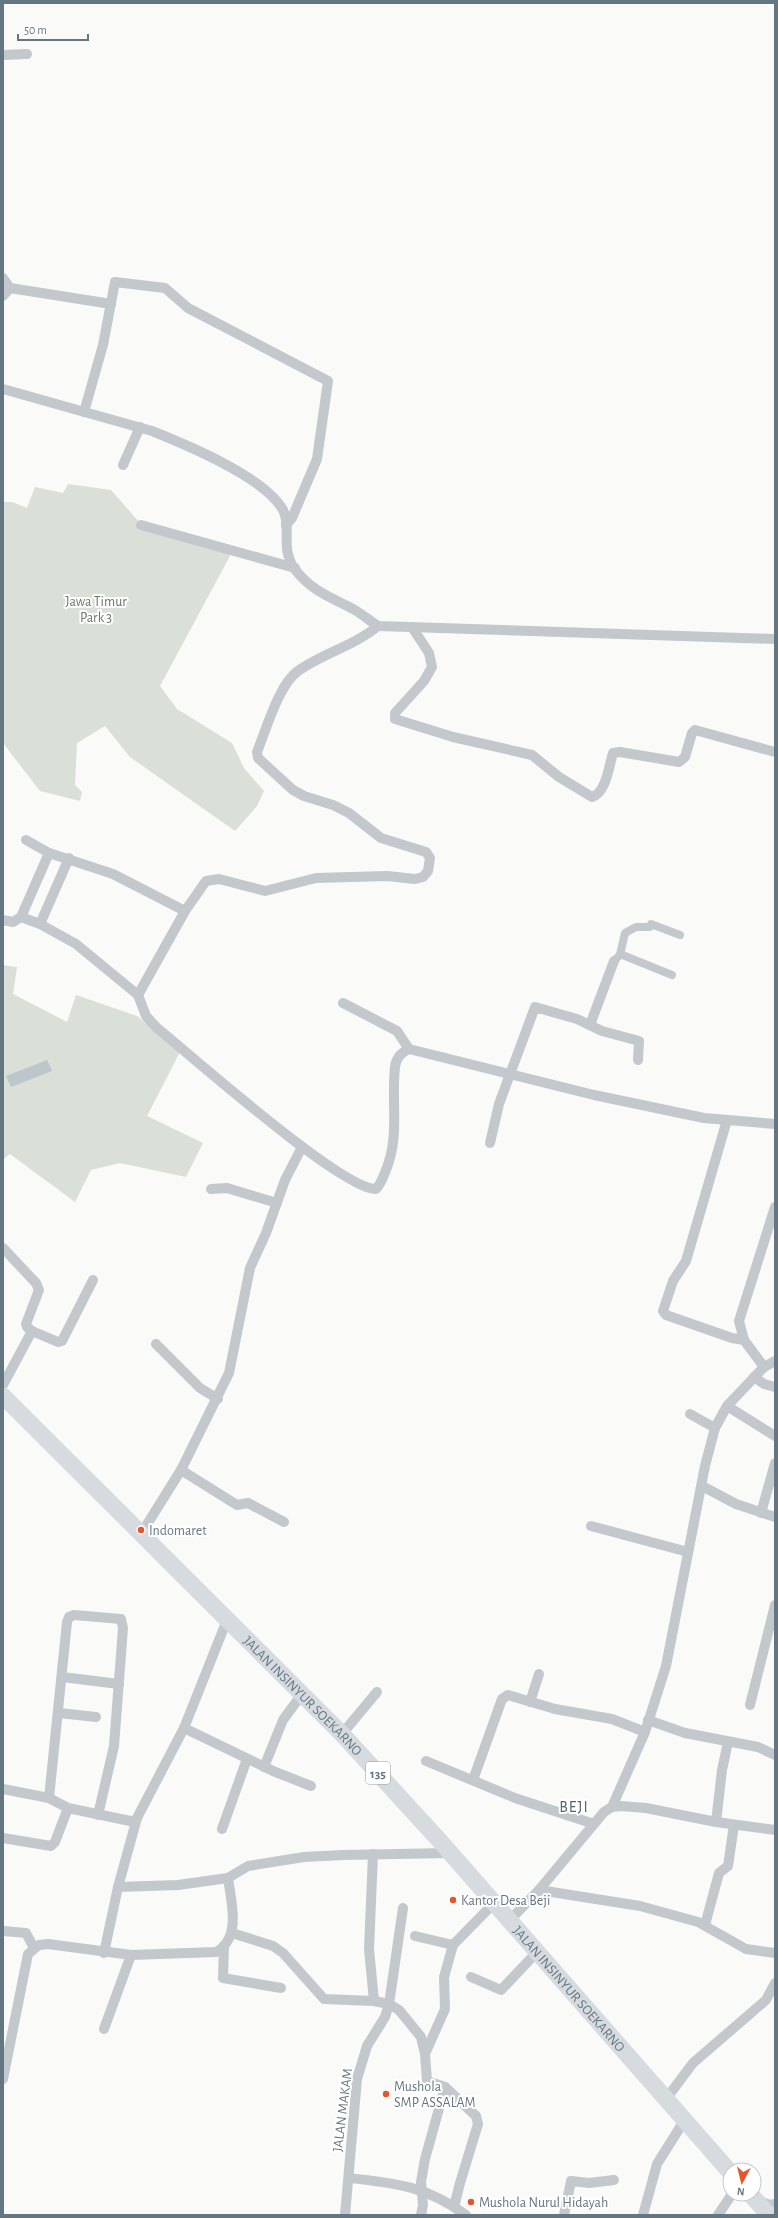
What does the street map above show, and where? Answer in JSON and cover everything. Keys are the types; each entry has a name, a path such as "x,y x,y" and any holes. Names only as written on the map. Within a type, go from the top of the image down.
{"main road":[{"name":"JALAN INSINYUR SOEKARNO","path":"3,1396 342,1734 451,1853 722,2163"},
{"path":"757,2202 769,2215"}],"street":[{"path":"3,55 27,54"},
{"path":"3,278 10,288 111,304"},
{"path":"84,412 103,345 114,283 117,281 165,288 188,308 328,381 317,459 292,518 286,524"},
{"path":"3,296 10,288"},
{"path":"3,389 140,427 174,440 253,481 280,504 286,516 286,550 295,568 323,595 355,610 378,626 775,639"},
{"path":"123,466 140,427"},
{"path":"141,525 295,568"},
{"path":"138,994 185,910 201,887 212,879 226,880 265,891 316,878 387,876 414,879 423,877 428,871 430,858 426,852 381,838 349,813 333,805 304,796 293,790 258,758 257,752 277,702 287,682 297,671 368,635 378,626"},
{"path":"412,627 429,653 432,667 424,681 395,713 395,719 453,737 532,755 559,777 592,797 596,796 602,788 613,754 620,752 679,762 685,757 692,733 695,730 775,752"},
{"path":"26,840 48,853 69,858 114,874 185,910"},
{"path":"3,920 13,922 20,917 48,853"},
{"path":"40,924 69,858"},
{"path":"20,917 40,924 76,944 138,994 146,1016 157,1028 302,1147 355,1184 370,1189 376,1189 392,1156 395,1119 395,1066 398,1057 409,1049"},
{"path":"590,1025 617,958 625,933 633,928 650,927 651,924 680,935"},
{"path":"617,958 672,975"},
{"path":"343,1003 397,1031 409,1049 594,1095 704,1118 775,1124"},
{"path":"490,1143 498,1104 534,1007 577,1019 602,1031 639,1041 638,1060"},
{"path":"727,1120 686,1261 672,1281 663,1311 666,1315 732,1338 744,1340"},
{"path":"142,1534 181,1470 218,1399 234,1357 245,1285 250,1268 285,1180 302,1147"},
{"path":"211,1189 227,1188 277,1202"},
{"path":"764,1367 744,1340 739,1321 775,1207"},
{"path":"3,1248 38,1286 38,1293 26,1324 27,1327 32,1331 58,1342 62,1342 93,1280"},
{"path":"3,1385 32,1331"},
{"path":"156,1344 200,1388 218,1399"},
{"path":"612,1807 644,1732 666,1666 688,1552 715,1428 727,1406 764,1367 775,1361"},
{"path":"754,1377 764,1384 775,1387"},
{"path":"727,1406 775,1436"},
{"path":"690,1414 715,1428"},
{"path":"761,1513 775,1463"},
{"path":"181,1470 237,1505 248,1503 284,1522"},
{"path":"702,1486 736,1504 775,1517"},
{"path":"591,1526 688,1552"},
{"path":"750,1705 775,1605"},
{"path":"49,1798 69,1617 121,1619 123,1628 114,1746 98,1815"},
{"path":"104,1953 118,1886 135,1822 184,1728 227,1620"},
{"path":"530,1702 540,1674"},
{"path":"62,1677 119,1684"},
{"path":"342,1734 376,1692"},
{"path":"264,1767 282,1720 302,1694"},
{"path":"473,1780 502,1699 508,1695 530,1702 601,1716 644,1732"},
{"path":"58,1713 96,1717"},
{"path":"648,1720 685,1733 758,1747 775,1755"},
{"path":"184,1728 264,1767 311,1786"},
{"path":"716,1822 722,1770 728,1742"},
{"path":"222,1829 247,1759"},
{"path":"426,1761 515,1798 594,1824"},
{"path":"3,1789 49,1798 68,1808 135,1822"},
{"path":"509,1921 539,1890 604,1812 612,1807 646,1808 716,1822 775,1830"},
{"path":"3,1838 51,1846 55,1842 68,1808"},
{"path":"706,1925 719,1873 729,1864 734,1825"},
{"path":"118,1886 178,1885 228,1878 248,1866 304,1858 373,1854 451,1853"},
{"path":"373,1854 369,1949 374,2001"},
{"path":"3,2079 28,1954 34,1948 48,1944 104,1953 131,1955 211,1954 224,1946 232,1933 232,1910 228,1878"},
{"path":"539,1890 640,1906 706,1925 746,1949 775,1953"},
{"path":"426,2054 446,2009 444,1977 453,1946 494,1903"},
{"name":"JALAN MAKAM","path":"345,2215 357,2078 367,2046 384,2017 389,2004 403,1908"},
{"path":"3,1932 26,1934 34,1948"},
{"path":"232,1933 273,1946 283,1953 324,1999 374,2001 389,2004 399,2010 421,2037 426,2054 428,2081 444,2087 476,2116 478,2124 454,2207"},
{"path":"415,1936 453,1946"},
{"path":"224,1946 223,1978 281,1988"},
{"path":"470,1977 501,1990 537,1952"},
{"path":"104,2029 131,1955"},
{"path":"666,2099 693,2063 766,2000 775,1984"},
{"path":"421,2215 423,2205 422,2190 425,2159 444,2087"},
{"path":"643,2215 657,2164 684,2121"},
{"path":"349,2178 400,2183 422,2190 466,2215"},
{"path":"564,2215 571,2181 589,2183 614,2180"},
{"path":"762,2201 770,2205 775,2204"},
{"path":"718,2215 727,2202"}],"green space":[{"name":"Jawa Timur Park 3","path":"68,484 111,490 147,531 231,554 160,686 177,709 232,743 244,768 264,791 257,806 235,831 130,757 105,726 77,743 75,785 82,792 80,801 40,791 3,743 3,502 12,502 27,508 35,487 63,493"},
{"path":"3,965 17,967 13,994 67,1022 76,995 137,1016 180,1052 147,1116 203,1143 186,1177 120,1163 91,1170 75,1202 10,1154 3,1160"}],"shaded area":[{"path":"47,1060 52,1071 11,1087 6,1076"}],"place":[{"name":"Indomaret","path":"141,1530"},
{"name":"Kantor Desa Beji","path":"453,1900"},
{"name":"Mushola SMP ASSALAM","path":"386,2094"},
{"name":"Mushola Nurul Hidayah","path":"471,2202"}],"district":[{"name":"BEJI","path":"574,1806"}]}
